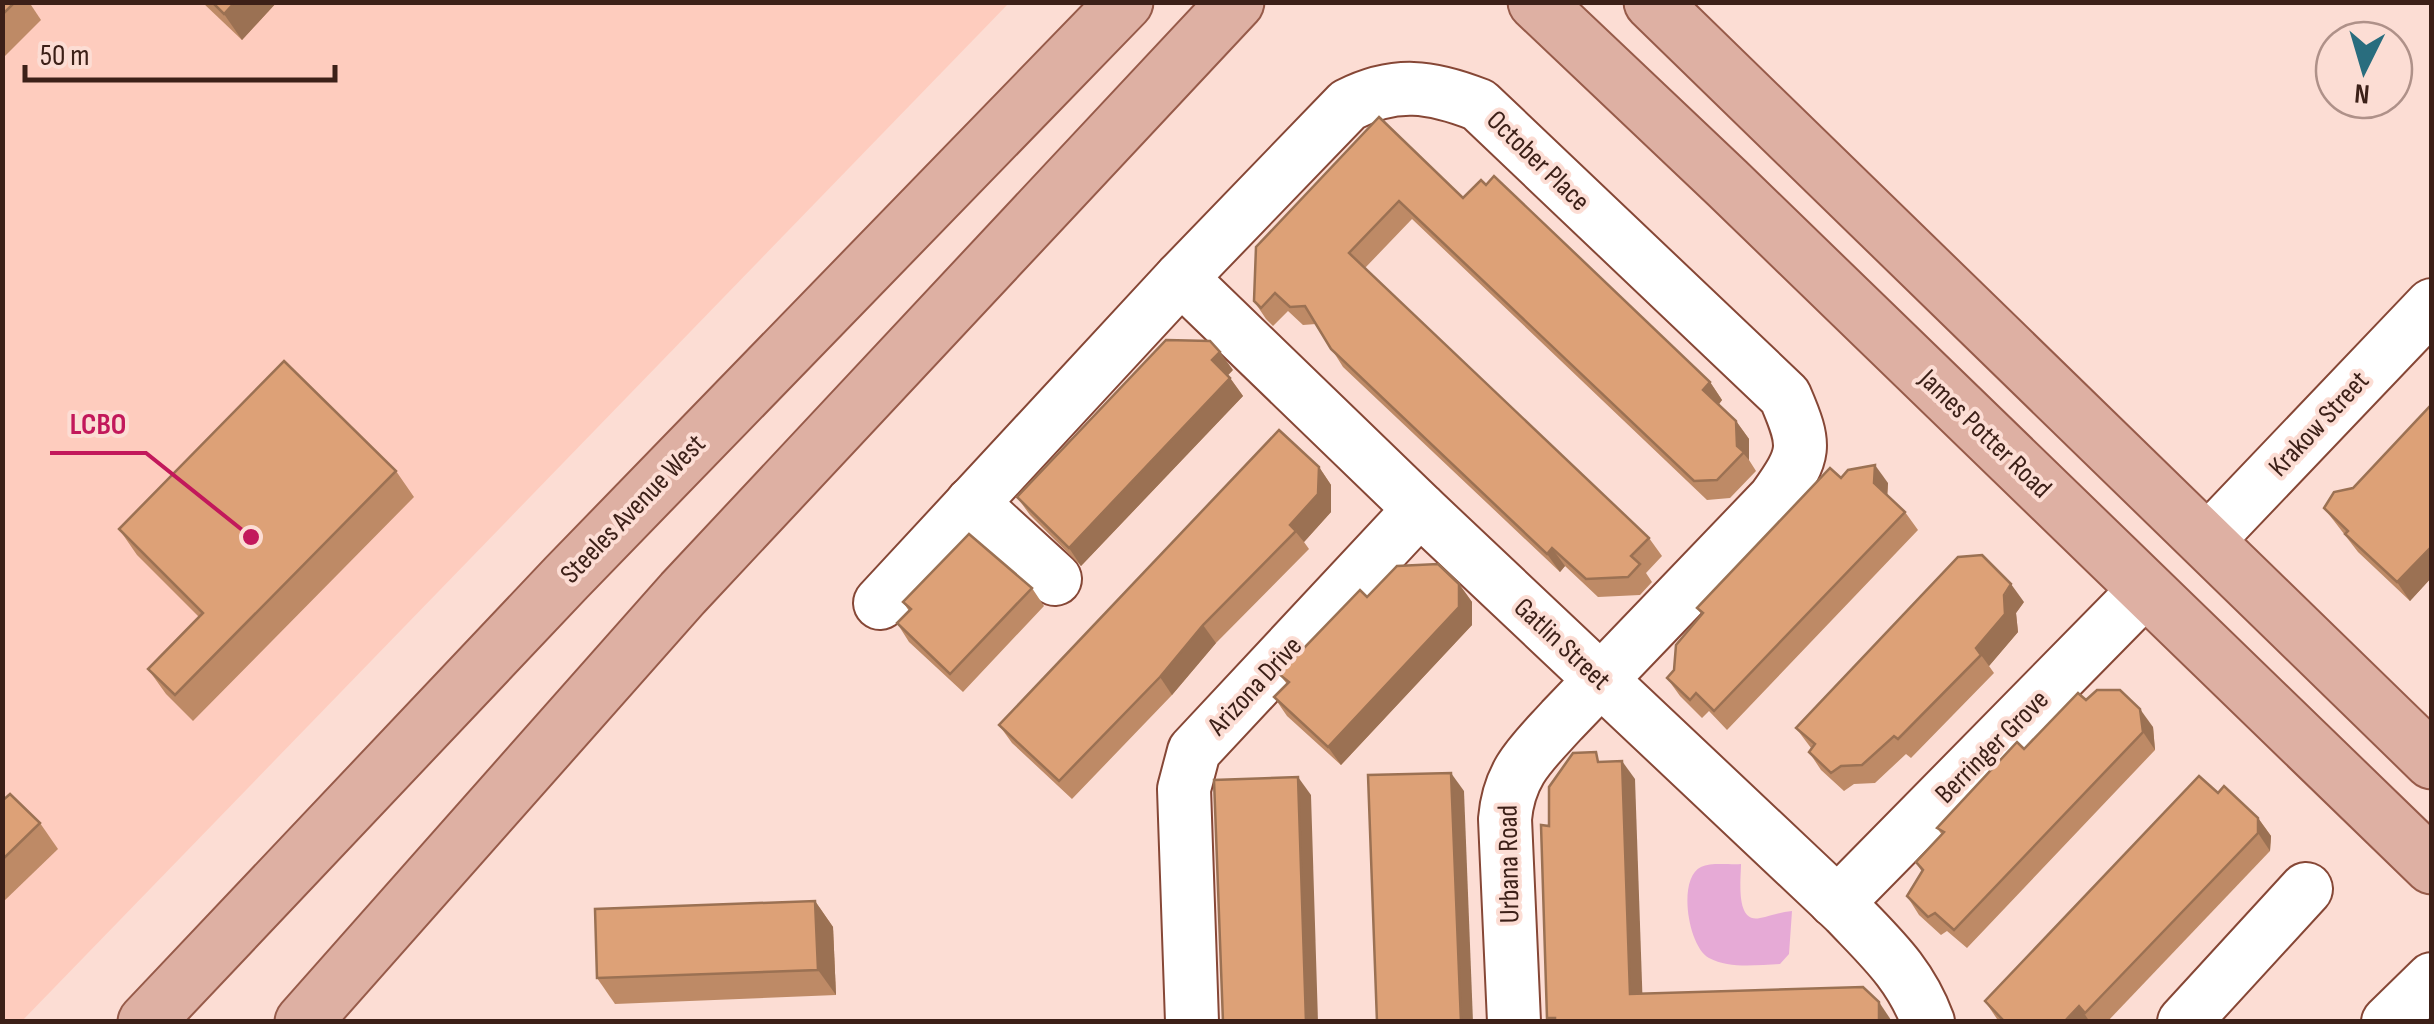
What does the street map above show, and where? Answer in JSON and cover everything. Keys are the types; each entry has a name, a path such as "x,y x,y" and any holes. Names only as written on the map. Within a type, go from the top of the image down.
{"main road":[{"name":"Steeles Avenue West","path":"146,1022 621,521 1125,2"},
{"path":"303,1022 683,593 1236,2"},
{"name":"James Potter Road","path":"1536,2 2432,866"},
{"path":"1652,2 2432,761"}],"street":[{"name":"October Place","path":"880,603 1181,278 1348,105 1369,94 1404,89 1440,90 1479,105 1785,396 1800,430 1798,466 1774,499 1599,680"},
{"name":"Gatlin Street","path":"1181,278 1599,680 1836,901 1898,966 1917,992 1928,1022"},
{"name":"Krakow Street","path":"2206,542 2432,305"},
{"path":"972,502 1054,579"},
{"name":"Arizona Drive","path":"1192,1022 1184,789 1194,751 1420,509"},
{"name":"Berringer Grove","path":"1836,901 2146,589"},
{"name":"Urbana Road","path":"1514,1022 1505,818 1508,790 1529,756 1599,680"},
{"path":"2184,1022 2306,889"}],"shaded area":[{"path":"2,3 1009,3 21,1022 2,1021"},
{"path":"1741,864 1741,899 1746,914 1760,918 1792,911 1789,954 1780,964 1726,964 1709,958 1696,941 1687,898 1694,874 1705,865"}],"building":[{"path":"2,2 15,2 2,15"},
{"path":"212,2 235,2 224,14"},
{"path":"1379,117 1463,198 1481,180 1486,185 1494,176 1710,382 1703,390 1736,421 1737,446 1744,452 1717,480 1694,481 1399,201 1349,253 1649,538 1631,556 1640,564 1628,577 1586,579 1552,548 1547,554 1331,349 1305,306 1290,307 1275,293 1261,308 1254,301 1256,247"},
{"path":"1166,340 1210,341 1220,352 1212,360 1230,378 1069,548 1017,497"},
{"path":"284,361 396,471 175,695 148,669 203,613 119,529"},
{"path":"2432,404 2432,546 2397,582 2345,534 2348,531 2324,508 2334,492 2353,488"},
{"path":"1279,430 1319,467 1318,494 1290,525 1296,531 1059,781 999,725"},
{"path":"1875,465 1874,483 1905,512 1714,711 1696,693 1690,700 1667,678 1674,670 1676,645 1703,613 1697,608 1830,468 1841,478 1848,470"},
{"path":"969,534 1032,588 950,674 897,623 911,609 903,602"},
{"path":"1982,555 2011,584 2004,595 2005,614 1976,648 1981,655 1898,739 1894,736 1862,765 1841,766 1831,773 1809,752 1815,744 1796,728 1958,557"},
{"path":"1438,564 1459,584 1459,607 1328,747 1274,697 1289,682 1279,674 1360,590 1367,597 1397,566"},
{"path":"2097,690 2120,690 2140,709 2143,732 1954,930 1935,913 1928,917 1907,896 1923,870 1916,862 1944,832 1937,828 2017,742 2024,749 2078,693 2086,700"},
{"path":"1596,752 1598,762 1622,761 1630,994 1863,987 1879,1002 1879,1022 1555,1022 1555,1018 1547,1018 1541,825 1549,826 1549,787 1573,753"},
{"path":"1451,773 1461,1022 1377,1022 1368,775"},
{"path":"2199,776 2218,793 2224,786 2258,818 2258,833 2085,1013 2079,1006 2064,1022 1999,1022 2002,1019 1985,1001"},
{"path":"1298,777 1306,1022 1223,1022 1214,780"},
{"path":"10,794 40,823 2,860 2,801"},
{"path":"815,901 818,970 597,978 595,909"}],"place":[{"name":"LCBO","path":"251,537"}]}
